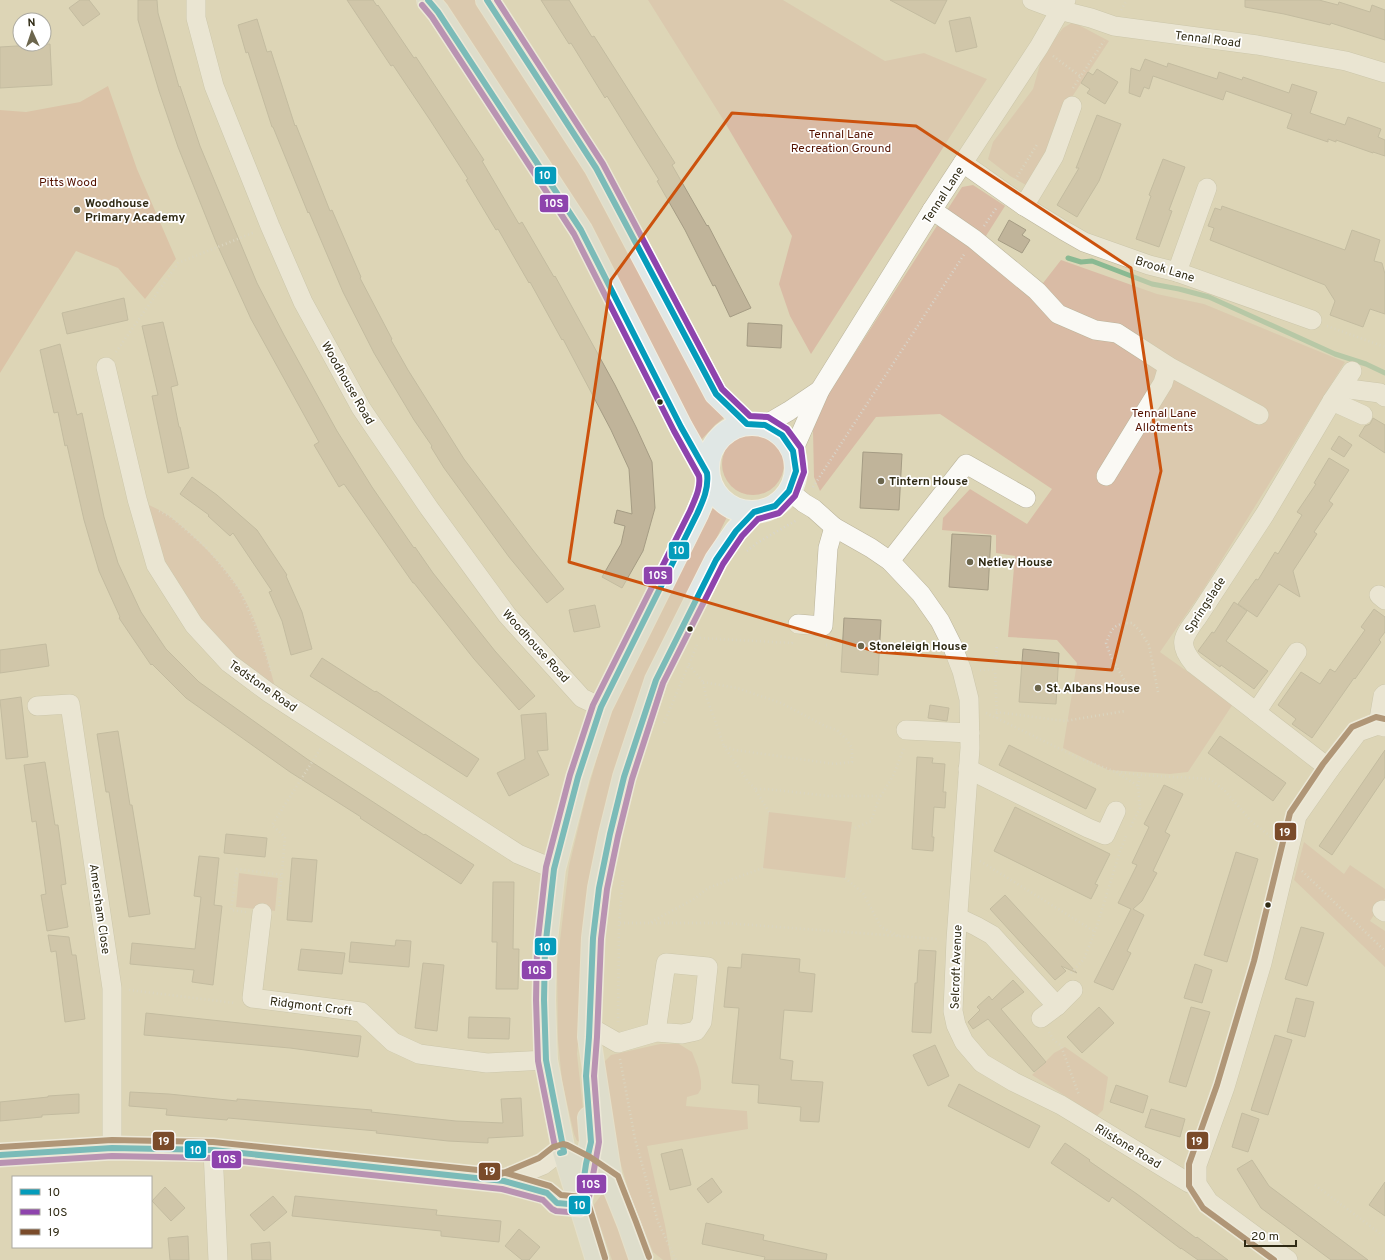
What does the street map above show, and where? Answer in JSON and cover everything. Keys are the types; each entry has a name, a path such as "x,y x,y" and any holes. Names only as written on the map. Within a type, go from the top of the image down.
{"main road":[{"path":"428,0 581,230 681,427 719,498 735,509 754,512 775,506 790,491 796,471 793,451 782,435 756,424 716,394 596,168 487,0"},
{"path":"597,1260 564,1152 546,1060 544,1000 545,949 554,869 578,777 601,707 698,514 706,492 710,450 725,432 756,424"},
{"path":"580,1205 591,1142 586,1076 593,938 599,888 624,777 656,680 716,560 736,531 754,512"},
{"path":"589,1032 611,1180 642,1260"},
{"path":"564,1152 611,1180"}],"street":[{"name":"Woodhouse Road","path":"196,0 196,18 214,86 270,226 303,302 361,408 429,508 507,615 582,698 601,707"},
{"name":"Tennal Road","path":"1032,0 1063,5 1091,18 1114,26 1257,45 1346,61 1385,74"},
{"name":"Tennal Lane","path":"793,451 820,390 932,210 1038,47 1063,5"},
{"path":"1024,206 1054,156 1072,106"},
{"name":"Brook Lane","path":"963,164 1024,206 1084,242 1149,265 1177,272 1312,320"},
{"path":"1177,272 1207,188"},
{"path":"932,210 974,239 1037,291 1058,314 1095,330 1117,333 1168,366 1259,415"},
{"path":"1106,476 1163,383 1168,366"},
{"name":"Tedstone Road","path":"106,367 137,499 156,565 194,625 229,663 278,698 518,854 554,869"},
{"name":"Springslade","path":"1330,769 1194,664 1186,654 1183,645 1185,634 1265,514 1336,394 1352,371"},
{"name":"Tennal Lane","path":"756,424 789,411 820,390"},
{"path":"1336,394 1380,394 1385,397"},
{"path":"1336,394 1363,416"},
{"path":"890,561 966,464 1026,498"},
{"name":"Selcroft Avenue","path":"790,491 814,509 834,527 871,548 890,561 921,594 940,621 952,645 962,671 970,704 968,769 959,918 956,940 953,1011 956,1025 964,1042 982,1063 1014,1082 1061,1105"},
{"path":"798,624 823,626 828,548 834,527"},
{"path":"1256,712 1297,652"},
{"path":"1288,1260 1209,1202 1197,1184 1197,1164 1225,1087 1260,970 1297,816 1358,732 1381,726 1383,696 1385,694"},
{"name":"Amersham Close","path":"37,706 70,704 112,988 112,1148"},
{"path":"906,730 970,733"},
{"path":"968,769 1105,835 1116,811"},
{"name":"Ridgmont Croft","path":"262,913 252,998 361,1012 393,1042 419,1054 486,1063 546,1060"},
{"name":"Selcroft Avenue","path":"959,918 992,935 1057,1006"},
{"path":"1041,1018 1057,1006 1073,990"},
{"path":"589,1032 618,1043 656,1032"},
{"name":"Rilstone Road","path":"1061,1105 1189,1183 1197,1184"},
{"path":"0,1155 112,1148 213,1150 504,1181 547,1193 557,1203 580,1205"},
{"path":"213,1150 218,1260"},
{"path":"504,1181 543,1165 557,1154 564,1152"},
{"path":"543,1165 547,1193"}],"path":[{"path":"1038,47 1052,55 1080,76"},
{"path":"106,367 178,263 270,226"},
{"path":"1312,320 1385,347"},
{"path":"137,499 171,517 209,550 238,589 254,622 266,655 278,698"},
{"path":"743,555 757,543 814,509"},
{"path":"1126,683 1106,643 1111,629 1121,623 1132,623 1140,631 1149,645 1158,692"},
{"path":"700,638 792,643 798,624"},
{"path":"663,726 703,631"},
{"path":"997,645 995,669 997,718"},
{"path":"689,665 703,682 706,696 724,746 747,780 755,789 769,812"},
{"path":"962,671 995,669"},
{"path":"703,682 737,688 781,703 825,726 837,730 847,740 852,748 852,762 835,764 736,750 724,746"},
{"path":"970,704 1079,758 1113,771 1138,786"},
{"path":"996,712 1065,720 1125,711"},
{"path":"855,828 870,821 894,774 906,743 906,730"},
{"path":"282,875 237,869 232,910 278,914 282,875 285,837 272,824 331,732"},
{"path":"1113,771 1210,779 1225,791 1252,822 1288,854 1385,951"},
{"path":"1073,990 1066,978 1084,959 1120,851 1140,808 1138,786 1140,774"},
{"path":"755,789 828,796 882,796"},
{"path":"963,850 1094,931"},
{"path":"651,922 694,899 708,888 763,868"},
{"path":"623,871 619,923 618,1043 637,1146 658,1222 676,1260"},
{"path":"845,878 863,893 881,927 902,937"},
{"path":"619,923 725,923 956,940"},
{"name":"Ridgmont Croft","path":"112,988 250,1005 252,998"},
{"path":"1041,1018 1053,1039 1061,1046 1080,1096"},
{"path":"1315,1185 1385,1237"}],"highlighted area":[{"path":"732,113 916,126 1131,268 1161,471 1112,670 878,652 569,562 611,280"}],"green space":[{"path":"439,0 477,0 591,174 725,417 701,440"},
{"name":"Tennal Lane Recreation Ground","path":"648,0 783,0 885,61 924,53 987,79 811,354 790,316 779,284 792,236 724,121"},
{"path":"1073,22 1109,41 1072,97 1042,164 1026,185 1010,176 988,159 993,142 1033,89 1041,57 1063,28"},
{"name":"Pitts Wood","path":"108,86 137,169 176,259 145,299 118,268 76,251 0,373 0,110 26,112 80,102"},
{"name":"Tennal Lane Allotments","path":"973,185 1005,206 984,239 1040,287 1061,260 1157,294 1204,304 1345,362 1201,593 1160,652 1233,704 1188,772 1170,774 1108,770 1063,748 1077,663 1057,640 1008,637 1015,556 996,553 996,535 942,530 943,518 970,489 1027,524 1052,489 940,414 876,417 820,491 814,477 813,430 822,404 962,187"},
{"path":"753,433 765,436 775,442 781,452 784,464 781,476 775,486 765,492 753,495 741,492 731,486 725,476 722,464 725,452 731,442 741,436"},
{"path":"137,499 164,512 181,525 208,551 232,579 239,589 252,615 267,656 278,698 229,663 156,565"},
{"path":"713,508 727,517 662,648 584,980 577,1054 586,1137 584,1142 577,1141 574,1134 562,1081 558,1040 557,965 569,866 585,800 609,716 657,614"},
{"path":"769,812 852,822 845,878 763,868"},
{"path":"1304,842 1344,874 1350,865 1385,889 1385,898 1370,921 1385,931 1385,967 1294,880"},
{"path":"239,873 278,878 275,911 236,907"},
{"path":"660,1044 679,1044 692,1052 698,1067 701,1089 698,1094 687,1097 686,1106 747,1111 748,1129 647,1146 665,1225 671,1260 663,1260 653,1252 630,1196 614,1140 604,1062 611,1055"},
{"path":"1065,1047 1108,1077 1103,1110 1097,1116 1032,1075 1054,1053"},
{"path":"605,1190 631,1260 612,1260 593,1206"}],"building":[{"path":"80,0 89,0 100,14 83,26 69,8"},
{"path":"138,0 157,0 158,13 179,87 180,86 200,146 257,283 284,335 337,431 372,487 414,548 415,547 433,573 495,651 535,696 519,710 474,659 413,583 344,484 339,487 314,445 319,442 251,319 216,242 178,147 159,91 138,20"},
{"path":"347,0 373,0 414,58 416,57 484,160 482,161 519,224 522,222 554,277 555,276 615,385 636,427 652,462 655,508 643,551 622,588 602,577 621,544 625,526 614,523 617,510 632,514 629,469 611,430 563,339 562,340 530,282 529,283 498,229 496,230 466,180 468,179 393,65 391,66"},
{"path":"541,0 569,0 592,37 594,36 675,163 672,165 707,226 708,225 751,308 730,317 715,285 713,286 685,230 657,181 659,180 607,96 605,98 571,43 569,44"},
{"path":"890,0 947,0 935,24"},
{"path":"1245,0 1319,0 1338,5 1339,2 1370,12 1372,5 1385,10 1385,40 1331,23 1330,25 1284,14 1245,7"},
{"path":"970,17 977,47 956,52 949,21"},
{"path":"257,19 267,52 271,51 295,126 296,125 330,211 332,210 361,277 360,278 408,370 464,459 564,589 547,603 509,557 444,468 374,353 343,292 272,127 248,52 246,53 238,25"},
{"path":"12,46 12,52 50,52 52,85 0,88 0,47"},
{"path":"1145,59 1167,67 1168,63 1217,79 1219,72 1242,80 1243,77 1289,93 1292,84 1317,92 1310,113 1345,125 1348,117 1381,129 1378,137 1385,140 1385,156 1336,140 1336,142 1328,139 1328,142 1287,128 1292,114 1226,91 1223,100 1153,76 1149,89 1144,87 1140,97 1129,93 1131,68 1140,71"},
{"path":"1097,69 1118,82 1105,104 1087,93 1090,89 1081,83 1088,72 1093,75"},
{"path":"1097,115 1121,124 1099,181 1077,217 1057,205 1079,168 1076,168"},
{"path":"1163,159 1185,167 1169,210 1172,211 1159,247 1136,239 1151,196 1149,195"},
{"path":"1222,206 1345,250 1352,230 1380,240 1374,261 1382,263 1385,274 1385,314 1370,309 1363,327 1330,315 1335,301 1325,285 1210,240 1214,228 1208,226 1215,208 1221,210"},
{"path":"1009,220 1026,230 1022,235 1030,240 1022,253 998,240"},
{"path":"124,298 128,320 67,334 62,313"},
{"path":"163,322 178,385 171,387 189,468 168,473 152,396 158,395 142,326"},
{"path":"748,323 782,325 781,348 747,346"},
{"path":"60,344 77,415 82,413 104,517 118,563 141,612 166,649 199,682 307,759 424,835 425,834 474,865 461,884 360,818 361,817 290,772 186,698 152,664 151,665 119,618 120,617 99,571 84,520 67,445 65,446 58,412 54,413 40,350"},
{"path":"1373,418 1385,425 1385,453 1359,436 1365,426 1370,424"},
{"path":"1339,436 1352,445 1344,457 1331,449"},
{"name":"Tintern House","path":"863,452 902,454 899,510 860,508"},
{"path":"1329,458 1349,470 1329,501 1333,504 1314,532 1317,534 1293,571 1300,597 1279,584 1257,617 1238,604 1256,579 1258,580 1275,552 1278,554 1302,515 1297,512 1316,484 1314,483"},
{"path":"192,477 217,495 257,530 287,575 286,576 302,612 312,649 291,655 282,621 269,592 272,591 233,533 230,536 208,516 209,515 180,494"},
{"name":"Netley House","path":"952,534 991,536 988,590 949,587"},
{"path":"1234,602 1247,611 1226,641 1268,671 1254,689 1221,665 1220,667 1198,651 1212,632 1214,633"},
{"path":"595,605 600,627 574,632 569,610"},
{"path":"1374,609 1385,617 1385,632 1379,640 1381,642 1312,738 1292,724 1296,719 1278,705 1301,672 1320,684 1330,669 1335,672 1365,630 1361,627"},
{"name":"Stoneleigh House","path":"844,618 881,620 878,675 841,672"},
{"path":"46,644 49,666 0,673 0,650"},
{"name":"St. Albans House","path":"1023,649 1059,653 1056,704 1019,702"},
{"path":"322,658 375,692 376,691 479,759 467,777 310,676"},
{"path":"21,697 28,757 6,759 0,700"},
{"path":"930,705 949,708 947,721 928,718"},
{"path":"546,713 548,750 537,751 549,775 509,796 497,773 525,759 521,715"},
{"path":"118,731 150,914 129,917 109,792 106,792 97,734"},
{"path":"1220,736 1286,783 1273,801 1208,753"},
{"path":"1009,745 1096,789 1086,809 999,765"},
{"path":"1385,750 1385,777 1332,855 1319,846"},
{"path":"917,757 933,758 932,763 945,764 943,792 946,792 945,808 934,807 932,837 934,837 933,851 912,849"},
{"path":"45,762 55,825 58,825 66,884 61,885 68,927 47,931 41,895 46,894 36,821 32,822 24,765"},
{"path":"1164,785 1183,794 1165,832 1170,835 1153,871 1157,873 1142,901 1133,909 1144,915 1127,951 1131,953 1113,990 1094,982 1131,909 1118,903 1137,865 1132,863 1149,827 1144,824"},
{"path":"1015,807 1110,854 1095,884 1098,885 1091,899 994,851"},
{"path":"226,834 267,838 265,857 224,853"},
{"path":"1236,852 1258,859 1227,962 1204,955"},
{"path":"199,856 219,858 214,905 222,906 213,985 192,982 194,970 130,964 132,943 195,949 201,897 194,896"},
{"path":"292,858 317,860 312,922 287,920"},
{"path":"493,882 514,882 513,949 519,949 518,989 496,989 497,942 492,942"},
{"path":"1005,895 1077,973 1061,966 1066,971 1055,980 990,909"},
{"path":"1301,927 1324,933 1307,986 1285,979"},
{"path":"48,935 69,937 72,955 76,955 85,1019 65,1022 56,951 51,952"},
{"path":"396,940 411,941 409,967 349,962 351,942 395,946"},
{"path":"301,949 345,953 342,974 298,970"},
{"path":"919,950 936,951 931,1033 912,1032"},
{"path":"742,954 800,959 799,972 815,974 812,1012 784,1010 780,1059 793,1061 791,1080 823,1082 819,1122 800,1121 801,1107 758,1103 759,1085 732,1083 739,1008 724,1007 728,967 741,968"},
{"path":"423,963 444,965 437,1031 415,1028"},
{"path":"1195,964 1212,970 1202,1003 1184,998"},
{"path":"1013,980 1024,992 1001,1009 1046,1062 1034,1072 988,1019 973,1029 968,1022 980,1010 977,1007 989,996 992,1000"},
{"path":"1296,998 1314,1002 1305,1037 1287,1032"},
{"path":"1099,1007 1114,1023 1082,1053 1067,1037"},
{"path":"1191,1007 1210,1012 1186,1087 1169,1082"},
{"path":"146,1013 361,1036 358,1057 290,1048 144,1035"},
{"path":"469,1017 510,1018 509,1039 468,1038"},
{"path":"1275,1035 1292,1040 1268,1115 1251,1110"},
{"path":"935,1045 949,1076 928,1086 913,1055"},
{"path":"959,1084 1040,1126 1029,1148 948,1106"},
{"path":"1116,1085 1148,1096 1143,1113 1110,1102"},
{"path":"130,1092 372,1110 371,1112 456,1121 503,1123 501,1099 521,1098 523,1136 488,1138 488,1143 448,1141 376,1133 377,1131 228,1118 227,1120 166,1115 167,1109 129,1106"},
{"path":"79,1094 79,1113 42,1115 42,1117 0,1121 0,1102"},
{"path":"1151,1109 1185,1119 1180,1137 1145,1127"},
{"path":"1242,1113 1259,1119 1248,1152 1232,1147"},
{"path":"1065,1143 1228,1260 1198,1260 1112,1197 1109,1202 1051,1163"},
{"path":"682,1149 691,1185 670,1190 661,1154"},
{"path":"1252,1160 1269,1186 1368,1260 1331,1260 1261,1208 1237,1169"},
{"path":"712,1178 722,1192 708,1203 697,1189"},
{"path":"1385,1182 1385,1216 1369,1205"},
{"path":"165,1187 185,1208 171,1221 152,1201"},
{"path":"273,1196 287,1212 264,1231 250,1215"},
{"path":"295,1196 437,1210 436,1215 501,1221 499,1242 441,1236 441,1231 292,1216"},
{"path":"706,1223 764,1235 763,1240 827,1254 826,1260 764,1260 765,1257 702,1244"},
{"path":"519,1229 540,1247 529,1260 522,1260 505,1246"},
{"path":"188,1236 189,1260 170,1260 168,1238"},
{"path":"270,1242 271,1260 252,1260 251,1244"}],"waterway":[{"path":"1068,258 1081,262 1092,261 1152,284 1209,297 1335,354 1366,364 1385,373"}],"transit line":[{"name":"10","path":"428,0 438,12 581,230 681,427 707,473 706,489 699,509 601,707 578,777 554,869 545,949 544,1000 546,1060 564,1152 560,1153"},
{"name":"10","path":"0,1155 112,1148 213,1150 504,1181 547,1193 557,1203 580,1205 591,1142 586,1076 593,938 599,888 624,777 656,680 716,560 736,531 754,512 775,506 789,491 796,471 793,451 782,435 765,425 747,424 716,394 596,168 487,0"},
{"name":"10S","path":"0,1163 112,1156 212,1158 502,1189 543,1200 556,1211 581,1213 587,1208 599,1142 594,1076 601,939 607,889 632,779 663,683 723,564 742,536 758,519 779,513 795,496 804,472 801,448 787,429 768,417 750,416 722,389 603,164 497,0"},
{"name":"10S","path":"422,5 432,17 574,234 674,431 699,476 696,498 690,511 593,705 570,775 546,867 537,948 536,1000 538,1061 555,1147"},
{"name":"19","path":"1274,1260 1203,1208 1189,1186 1189,1164 1217,1085 1254,961 1290,813 1323,764 1352,727 1376,717 1385,719"},
{"name":"19","path":"0,1147 112,1140 213,1142 506,1173 550,1186 561,1195 582,1197 588,1203 605,1258"},
{"name":"19","path":"501,1174 539,1158 553,1147 563,1144 590,1157 618,1176 649,1257"}],"place":[{"name":"Woodhouse Primary Academy","path":"77,210"},
{"name":"Tintern House","path":"881,481"},
{"name":"Netley House","path":"970,562"},
{"name":"Stoneleigh House","path":"861,646"},
{"name":"St. Albans House","path":"1038,688"}]}
